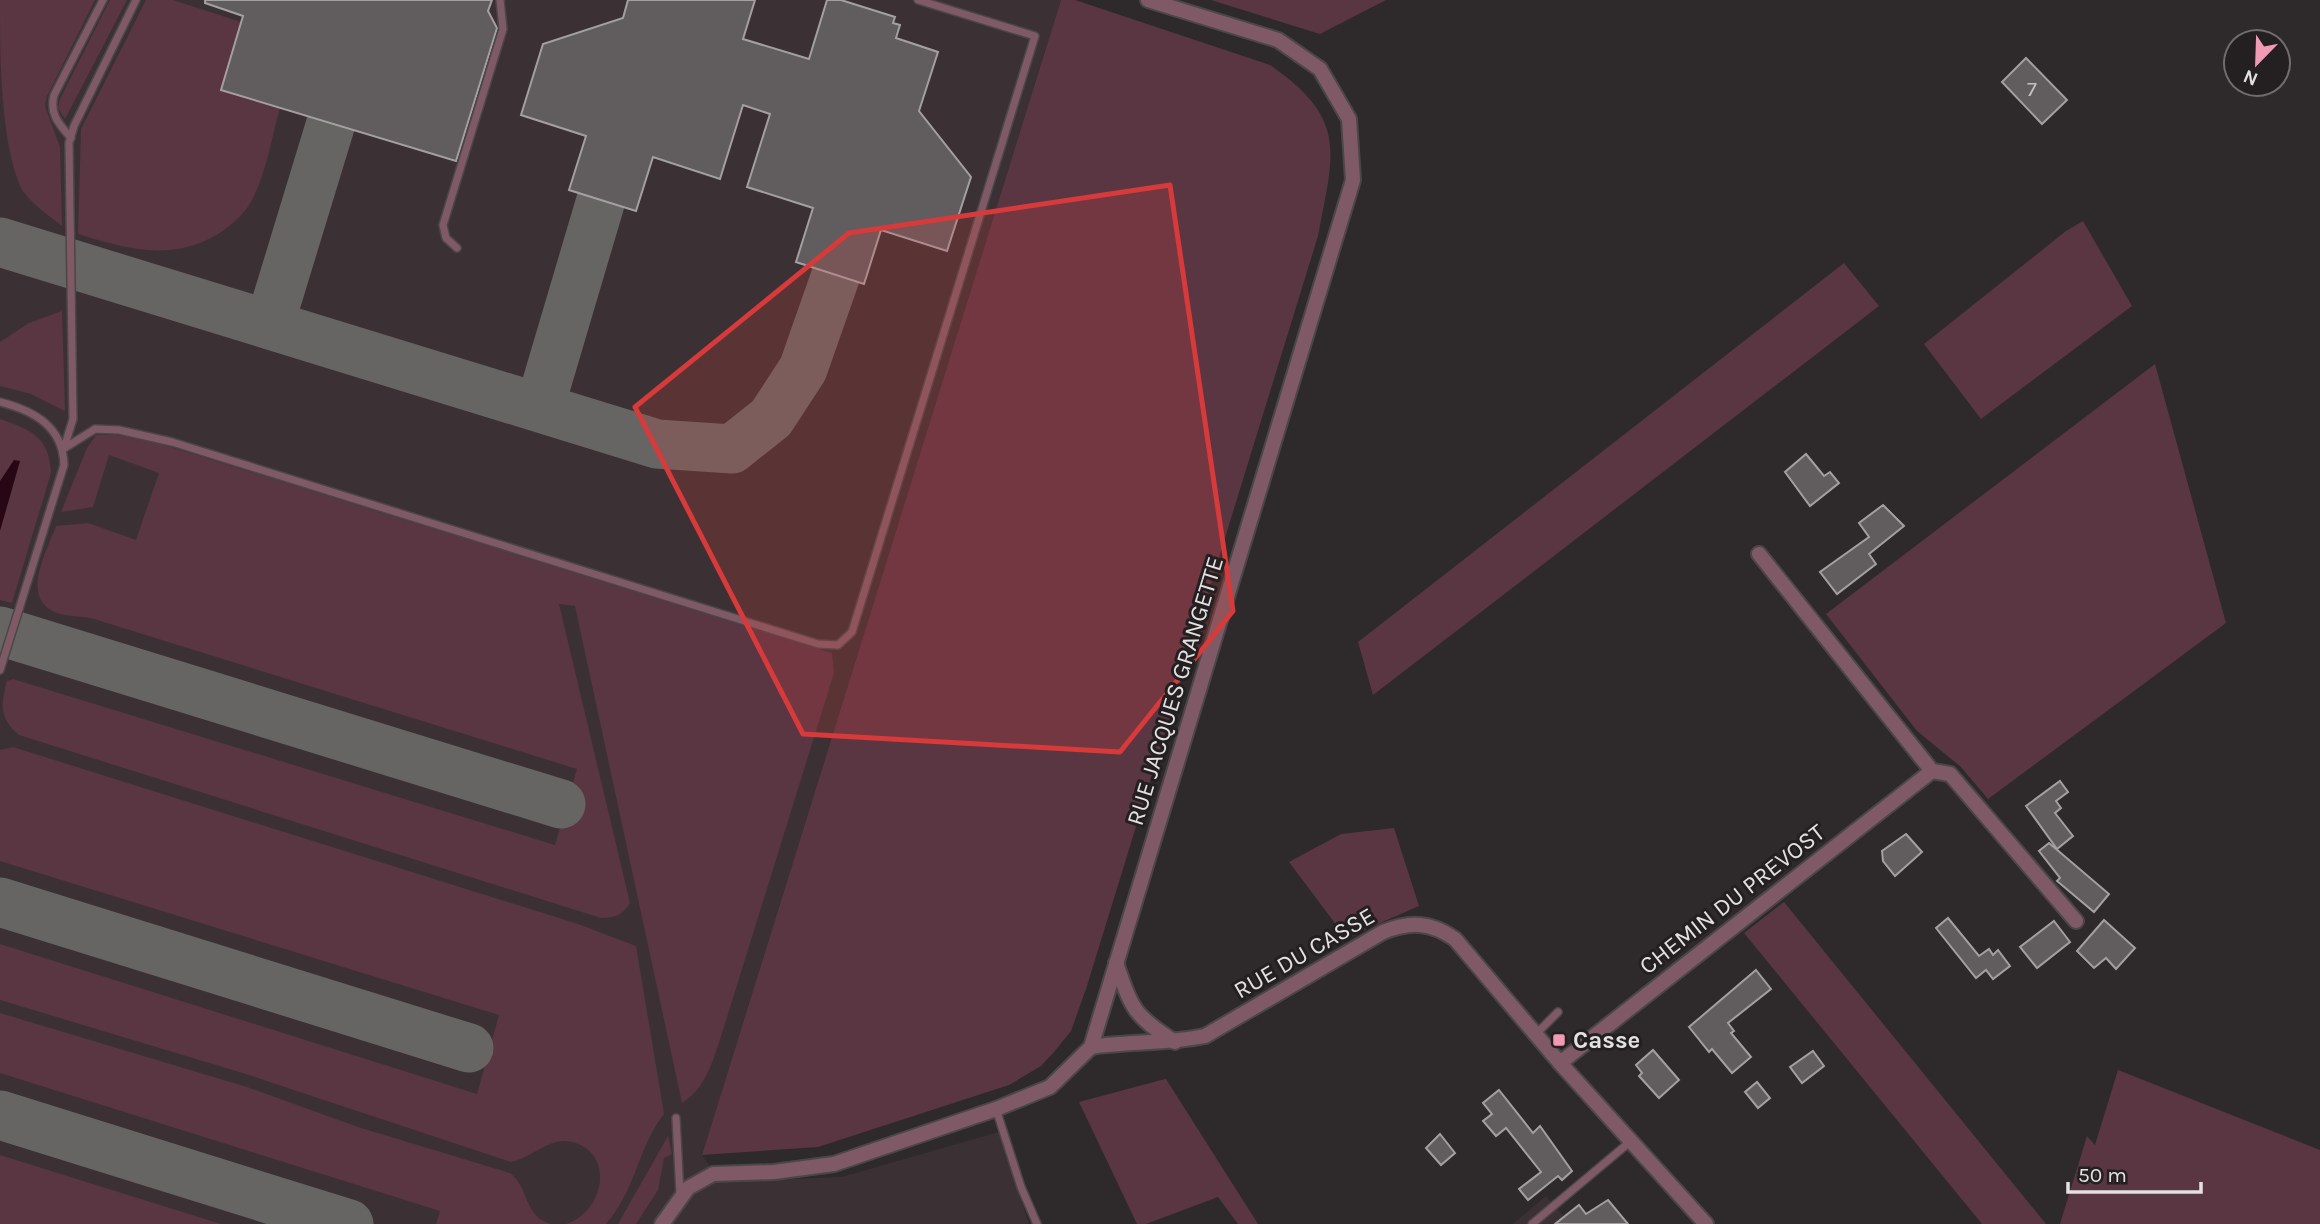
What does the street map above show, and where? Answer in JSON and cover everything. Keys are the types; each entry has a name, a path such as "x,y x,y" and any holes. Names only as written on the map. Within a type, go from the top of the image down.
{"street":[{"name":"RUE JACQUES GRANGETTE","path":"662,1224 688,1188 713,1174 774,1172 834,1164 996,1109 1050,1087 1091,1047 1353,180 1349,119 1320,69 1278,40 1148,0"},
{"path":"1759,554 1932,771 1950,774 2076,921"},
{"name":"CHEMIN DU PREVOST","path":"1560,1063 1932,771"},
{"name":"RUE DU CASSE","path":"1091,1047 1121,1042 1177,1042 1205,1036 1383,932 1411,924 1441,930 1455,939 1560,1063 1706,1224"},
{"path":"1116,962 1129,1002 1139,1017 1177,1042"}],"lane":[{"path":"71,138 56,121 51,107 54,95 103,0"},
{"path":"0,670 64,465 64,449 74,419 71,138 136,0"},
{"path":"457,248 446,238 443,225 503,29 500,0"},
{"path":"64,449 95,429 119,430 172,442 818,644 838,645 852,632 1035,36 918,0"},
{"path":"0,402 34,414 59,437 64,449"},
{"path":"1535,1034 1558,1012"},
{"path":"996,1109 1021,1187 1037,1224"},
{"path":"676,1118 680,1199"},
{"path":"1532,1224 1631,1141"}],"highlighted area":[{"path":"1170,185 1233,611 1120,752 803,734 635,407 849,233"}],"shaded area":[{"path":"0,0 1061,0 702,1155 720,1182 842,1177 999,1132 1029,1224 0,1224"},
{"path":"0,0 95,0 47,96 45,106 60,147 62,226 26,195 15,171 5,124"},
{"path":"110,0 127,0 65,119 58,108 60,99"},
{"path":"146,0 173,0 241,22 280,108 262,175 251,202 243,213 218,234 200,243 166,250 131,248 78,234 81,129"},
{"path":"1061,0 1075,0 1270,65 1295,84 1313,103 1324,121 1329,139 1330,159 1318,236 1086,989 1071,1031 1041,1066 1009,1085 818,1147 702,1155"},
{"path":"1211,0 1386,0 1320,34"},
{"path":"2083,221 2132,306 1981,419 1924,344 2066,231"},
{"path":"1844,263 1879,306 1373,695 1358,642"},
{"path":"62,311 65,411 31,394 0,386 0,342 29,323"},
{"path":"2155,364 2226,623 1988,799 1961,767 1917,731 1826,614"},
{"path":"0,419 30,431 37,437 47,451 51,473 12,603 0,600"},
{"path":"96,435 115,435 154,442 832,653 834,673 719,1043 706,1076 690,1097 682,1103 575,606 559,604 630,903 621,913 610,917 601,918 19,735 13,729 3,711 3,698 7,681 13,679 555,845 577,769 94,619 57,613 46,606 40,597 39,574 56,526 88,523 136,540 159,473 109,455 93,507 61,512 87,448"},
{"path":"14,460 20,461 0,531 0,481"},
{"path":"13,747 578,924 636,946 664,1114 648,1140 624,1197 606,1224 566,1224 589,1208 600,1183 595,1158 586,1148 572,1142 556,1142 511,1162 246,1074 0,1000 0,944 477,1094 499,1015 0,861 0,750"},
{"path":"1394,828 1419,906 1346,938 1289,862 1341,834"},
{"path":"1784,902 2046,1224 1982,1224 1744,933"},
{"path":"0,1013 247,1087 358,1127 510,1173 521,1186 536,1215 551,1224 436,1224 440,1211 0,1073"},
{"path":"2118,1070 2320,1150 2320,1224 2060,1224 2087,1136 2095,1145"},
{"path":"1166,1079 1258,1224 1238,1224 1218,1197 1146,1224 1137,1224 1079,1102"},
{"path":"668,1136 672,1154 664,1158 658,1190 636,1224 618,1224"},
{"path":"0,1155 221,1224 0,1224"},
{"path":"1546,1196 1570,1224 1513,1224"}],"building":[{"path":"205,0 492,0 488,11 497,28 456,161 221,90 243,16 205,3"},
{"path":"628,0 755,0 743,39 809,59 827,0 841,0 895,17 893,23 900,25 896,38 938,52 919,111 971,177 947,251 881,230 864,284 796,262 813,208 747,187 770,114 743,105 720,179 653,157 636,211 569,190 586,136 521,115 543,44 623,18"},
{"path":"2026,58 2067,100 2042,124 2002,82"},
{"path":"1806,454 1824,476 1830,472 1839,483 1810,506 1785,472"},
{"path":"1883,505 1904,526 1869,554 1876,564 1837,594 1820,572 1869,537 1859,523"},
{"path":"2060,781 2068,792 2056,801 2061,808 2055,813 2073,836 2057,849 2026,806"},
{"path":"1906,834 1922,852 1895,876 1883,861 1882,851"},
{"path":"2049,843 2109,894 2094,912 2057,881 2060,878 2039,851"},
{"path":"1948,918 1979,956 1989,949 1993,955 1998,950 2010,966 1993,979 1986,970 1976,978 1936,928"},
{"path":"2104,920 2135,948 2116,969 2106,958 2094,968 2077,951"},
{"path":"2054,921 2070,942 2037,968 2020,947"},
{"path":"1756,970 1771,989 1728,1023 1734,1031 1731,1033 1751,1057 1732,1073 1712,1049 1709,1052 1689,1027"},
{"path":"1653,1050 1679,1080 1659,1098 1639,1076 1642,1073 1636,1065"},
{"path":"1813,1051 1824,1066 1802,1083 1790,1067"},
{"path":"1757,1082 1770,1098 1758,1108 1745,1092"},
{"path":"1499,1090 1533,1133 1540,1126 1572,1171 1562,1180 1558,1176 1528,1200 1519,1189 1541,1172 1506,1128 1496,1136 1483,1121 1492,1114 1483,1103"},
{"path":"1440,1134 1455,1153 1441,1165 1426,1148"},
{"path":"1608,1200 1628,1224 1555,1224 1579,1205 1586,1214"}],"taxiway":[{"path":"270,323 331,123"},
{"path":"540,406 601,200"},
{"path":"0,242 657,444 732,449 771,418 803,369 836,275"},
{"path":"0,631 561,804"},
{"path":"0,902 469,1048"},
{"path":"0,1115 349,1224"}],"place":[{"name":"Casse","path":"1559,1040"}]}
